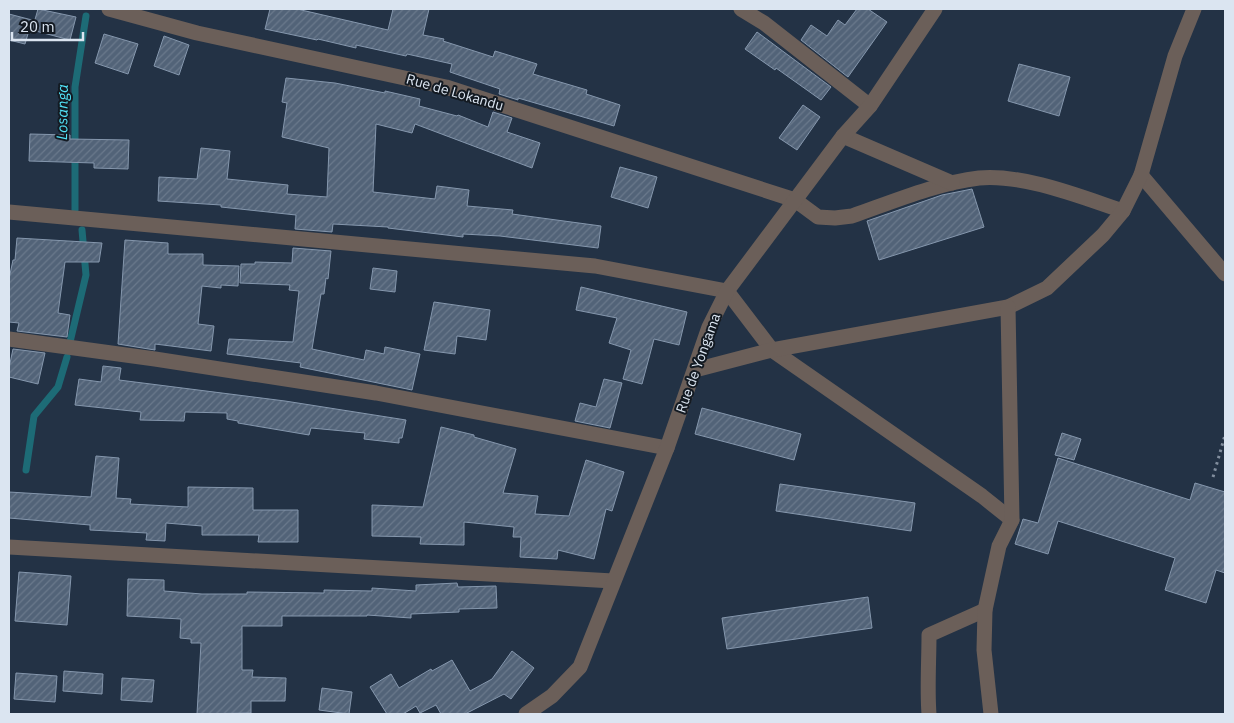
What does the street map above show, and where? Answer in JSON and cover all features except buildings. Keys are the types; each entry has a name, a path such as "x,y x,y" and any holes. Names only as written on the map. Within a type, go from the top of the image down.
{"street":[{"name":"Rue de Lokandu","path":"109,9 197,33 446,87 794,200 818,217 852,216 952,182 981,178 1013,180 1057,189 1124,211"},
{"path":"741,9 764,23 870,106"},
{"name":"Rue de Yongama","path":"526,714 552,696 580,667 666,448 709,327 727,291 843,136 870,106 935,9"},
{"path":"695,370 772,350 1008,306 1047,288 1103,235 1124,211 1140,175 1175,56 1194,9"},
{"path":"843,136 952,182"},
{"path":"1140,175 1225,274"},
{"path":"9,212 595,266 727,291 772,350 982,496 1012,520"},
{"path":"991,714 984,650 985,610 999,546 1012,520 1008,306"},
{"path":"9,339 376,393 666,448"},
{"path":"9,547 613,580"},
{"path":"929,714 927,696 929,635 985,610"}],"path":[{"path":"1213,477 1225,435"}],"waterway":[{"name":"Losanga","path":"75,210 75,87 86,16"},
{"name":"Losanga","path":"70,342 86,275 82,230"},
{"name":"Losanga","path":"26,470 34,416 58,387 67,357"}]}
